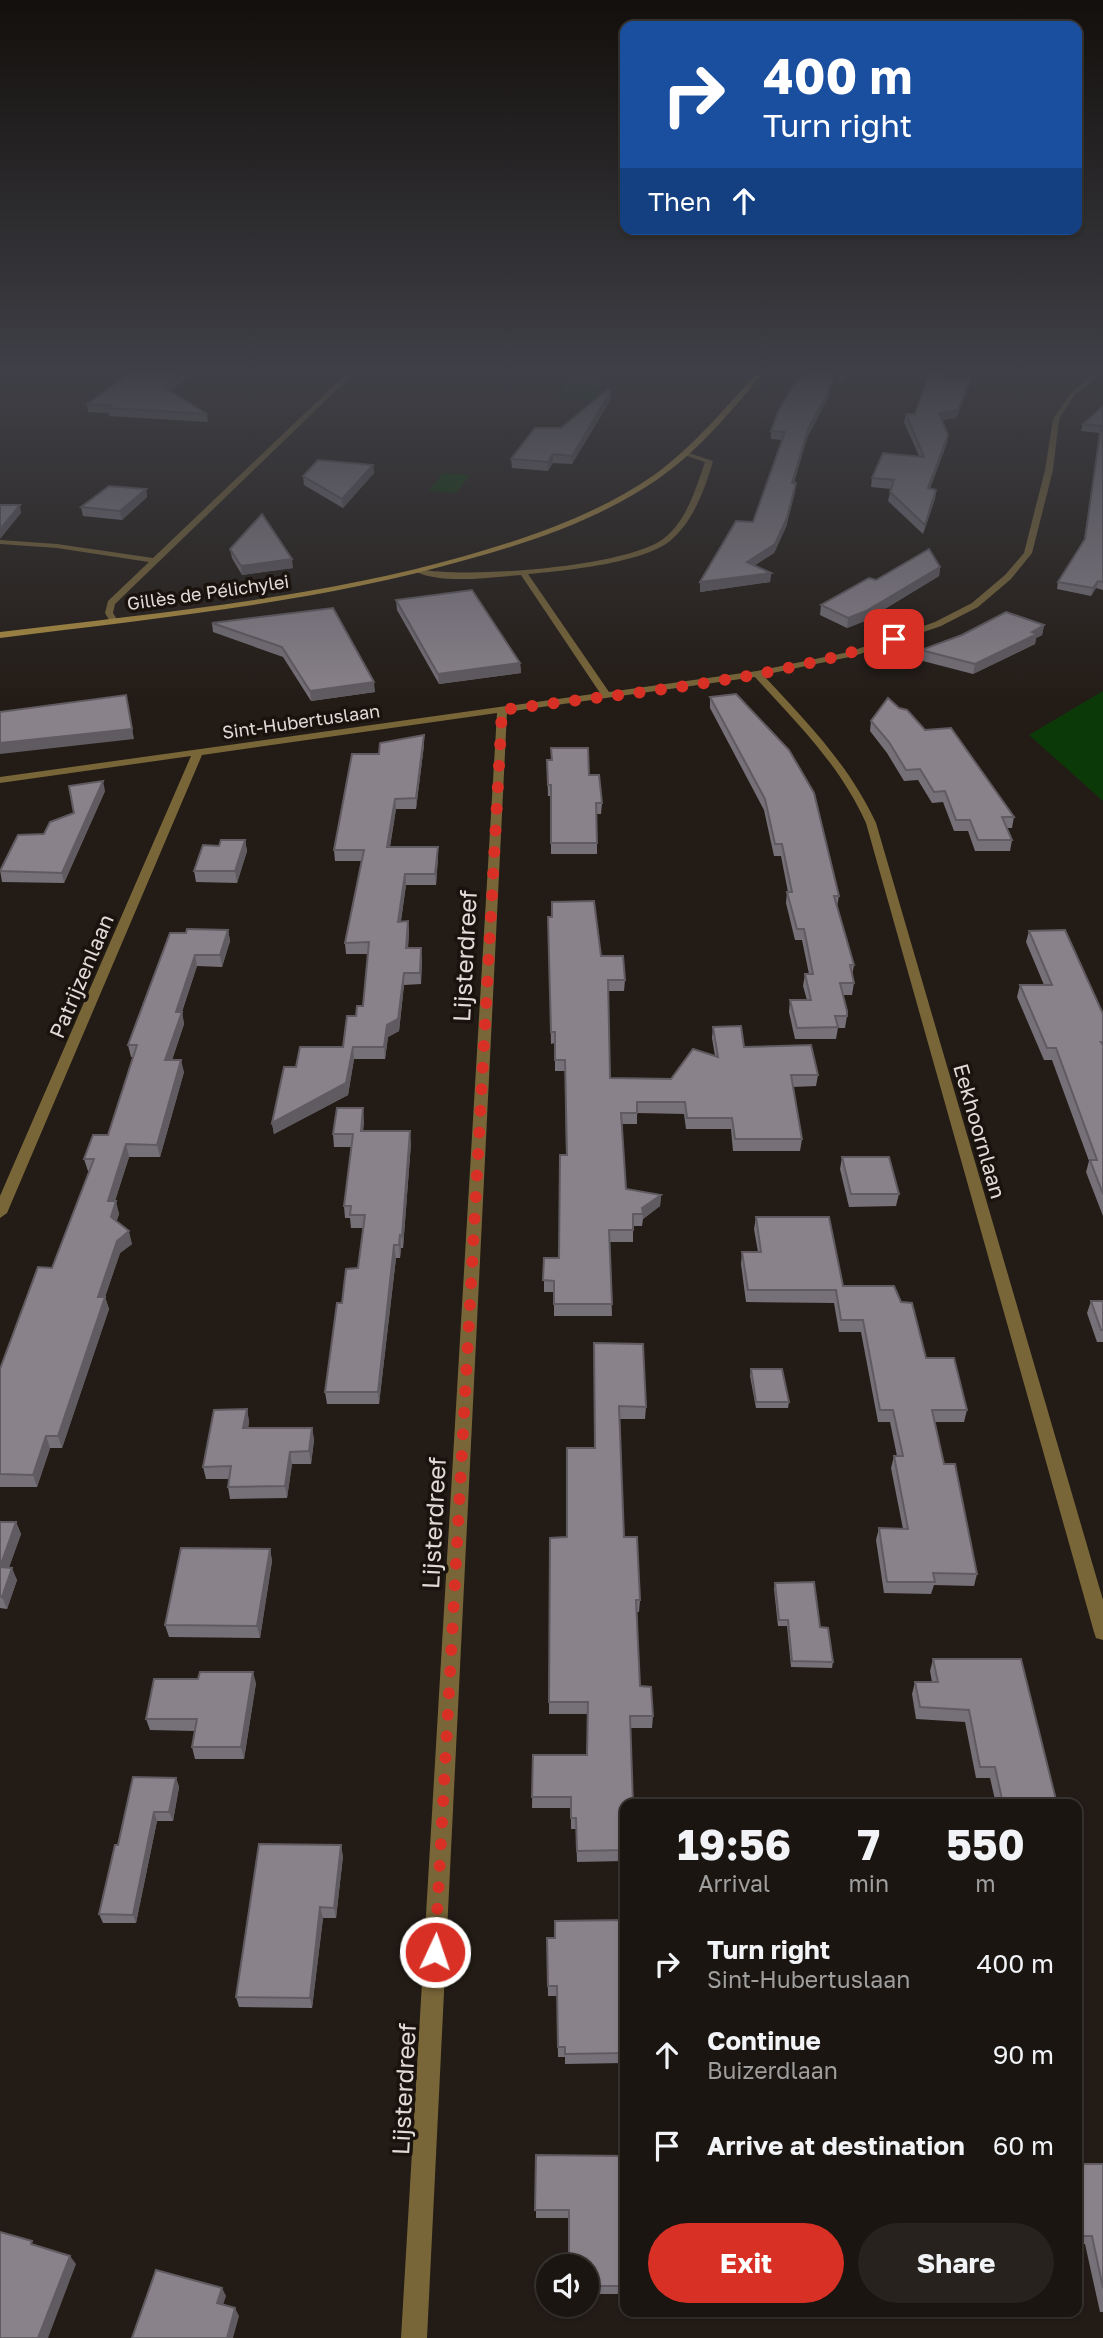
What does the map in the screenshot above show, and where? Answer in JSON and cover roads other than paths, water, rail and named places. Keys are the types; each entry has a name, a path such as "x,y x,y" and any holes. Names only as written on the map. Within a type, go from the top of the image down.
{"main road":[{"name":"Gillès de Pélichylei","path":"0,635 291,597 419,571 542,535 620,500 644,483"}],"street":[{"path":"114,621 109,612 111,603 237,483"},
{"name":"Gillès de Pélichylei","path":"419,571 432,576 458,577 523,572 611,558 657,546 679,530 700,483"},
{"name":"Sint-Hubertuslaan","path":"0,780 757,674 850,654 937,624 975,605 1008,577 1028,553 1046,483"},
{"path":"0,542 57,546 156,561"},
{"path":"523,572 606,695"},
{"name":"Eekhoornlaan","path":"757,674 837,760 862,801 871,823 1103,1632"},
{"name":"Lijsterdreef","path":"414,2338 502,710"},
{"name":"Patrijzenlaan","path":"0,1213 197,754"}]}
